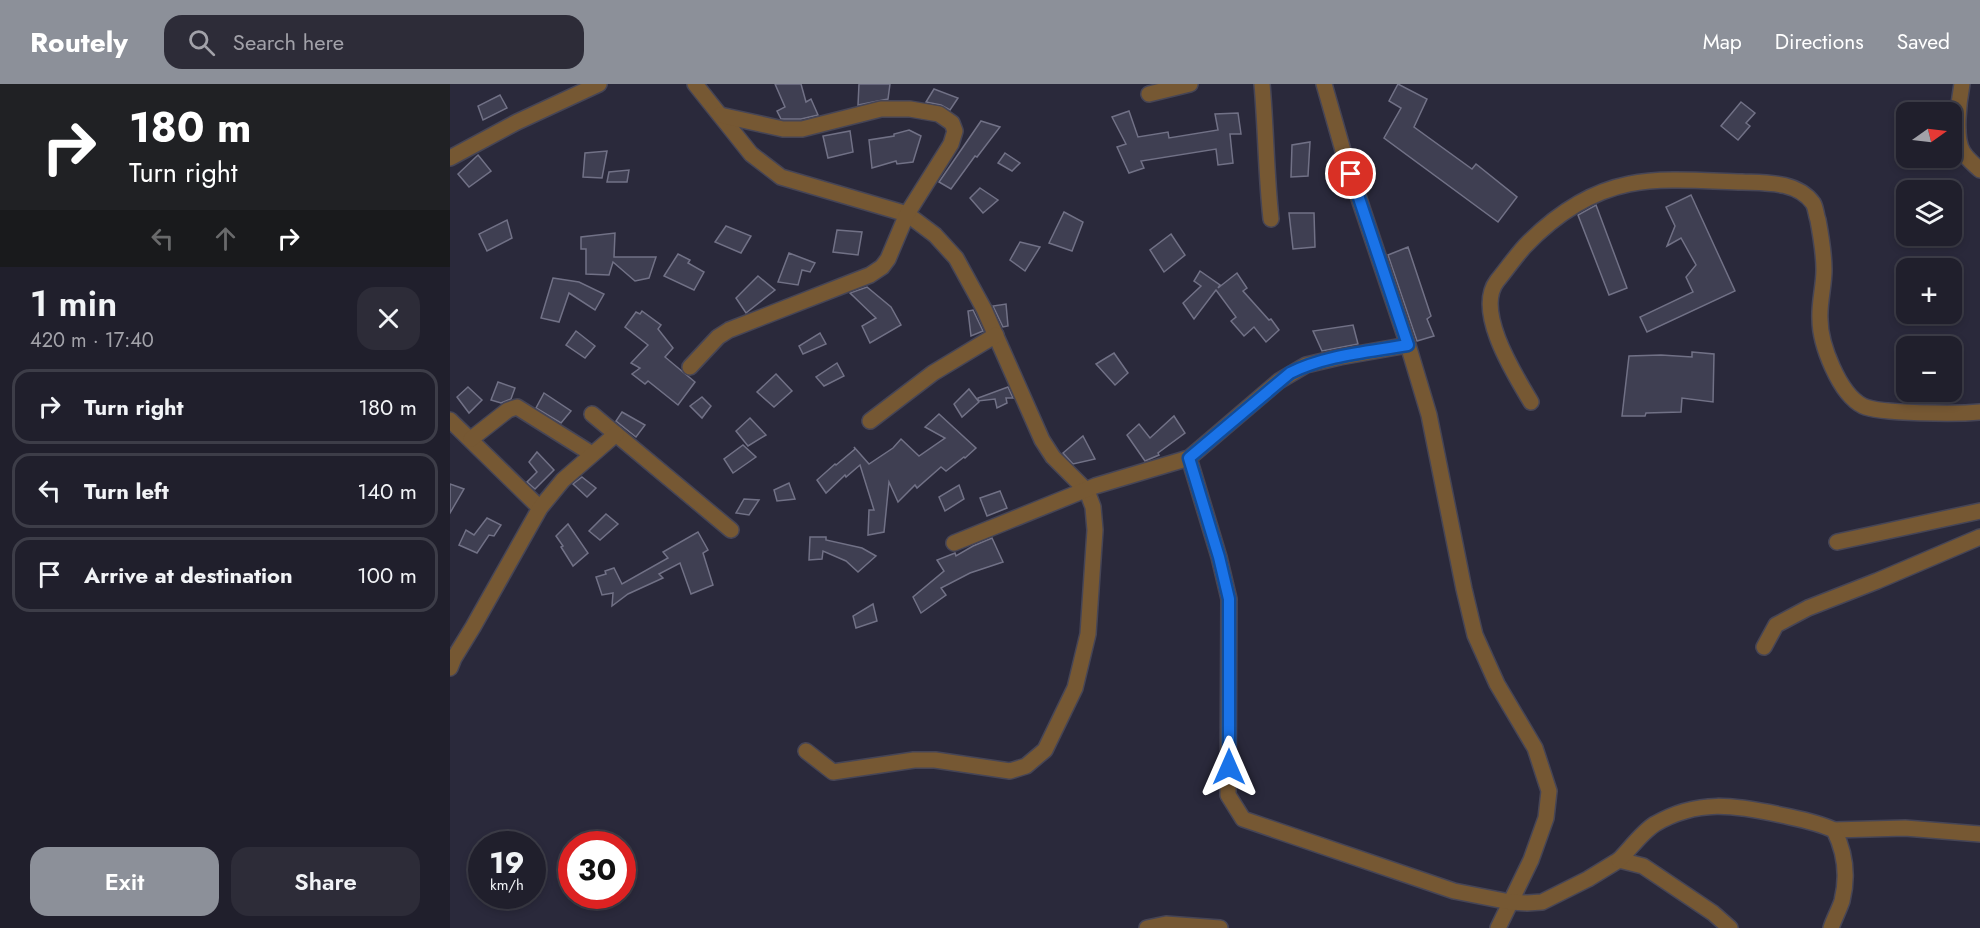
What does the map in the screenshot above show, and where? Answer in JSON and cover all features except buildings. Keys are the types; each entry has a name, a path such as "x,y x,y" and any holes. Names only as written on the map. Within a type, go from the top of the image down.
{"street":[{"path":"450,158 517,122 599,84"},
{"path":"695,84 751,154 781,177 907,214 935,235 956,258 984,309 1042,440 1053,457 1087,491 1093,507 1095,530 1088,634 1075,688 1045,750 1026,766 1010,771 935,760 914,760 838,772 830,771 806,751"},
{"path":"1149,94 1190,84"},
{"path":"1262,84 1271,219"},
{"path":"1324,84 1344,154 1429,415 1475,635 1497,684 1535,748 1549,791 1546,818 1531,860 1498,928"},
{"path":"1962,84 1959,99 1959,143 1963,153 1980,170"},
{"path":"690,367 718,337 729,330 870,275 882,267 888,259 907,214 951,144 956,131 952,123 939,114 910,109 881,110 802,129 783,129 720,115"},
{"path":"1531,402 1498,339 1490,311 1492,288 1525,246 1580,202 1608,189 1629,183 1650,181 1712,181 1778,184 1802,192 1814,205 1821,233 1824,270 1820,319 1823,346 1840,380 1861,405 1872,410 1980,412"},
{"path":"870,421 933,373 996,335"},
{"path":"954,543 1095,486 1189,458 1290,373 1306,365 1408,345"},
{"path":"471,439 508,410 517,407 592,454"},
{"path":"592,414 730,530"},
{"path":"450,420 540,508"},
{"path":"450,669 454,658 540,508 563,480 616,434"},
{"path":"1189,458 1219,557 1229,599 1228,795 1243,819 1454,891 1509,902 1527,903 1542,902 1588,879 1619,860 1652,826 1680,812 1700,807 1728,805 1755,809 1812,822 1834,830 1905,828 1980,834"},
{"path":"1837,542 1980,511"},
{"path":"1764,647 1776,625 1808,608 1877,582 1980,537"},
{"path":"1831,928 1841,902 1845,881 1844,862 1834,830"},
{"path":"1619,860 1643,866 1713,913 1730,928"},
{"path":"1147,928 1166,924 1220,928"}],"route":[{"path":"1229,767 1229,599 1219,557 1189,458 1290,373 1306,365 1408,345 1351,174"}]}
